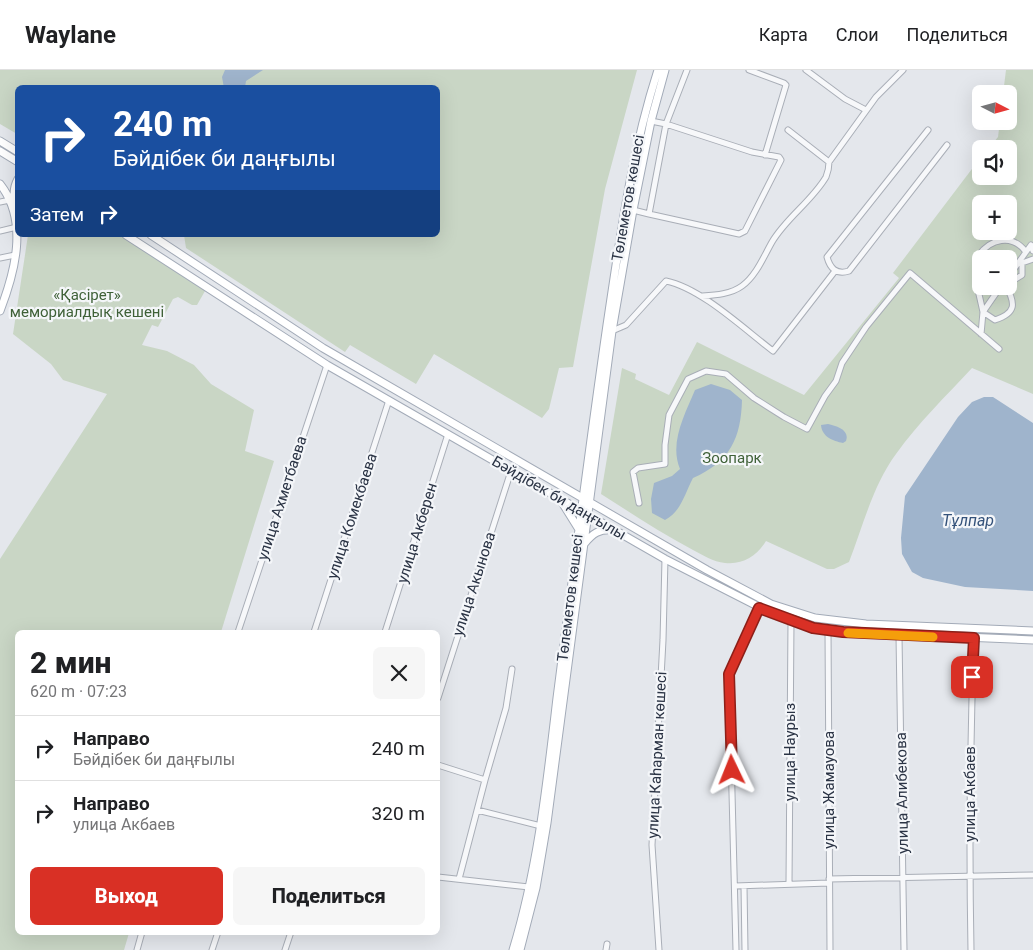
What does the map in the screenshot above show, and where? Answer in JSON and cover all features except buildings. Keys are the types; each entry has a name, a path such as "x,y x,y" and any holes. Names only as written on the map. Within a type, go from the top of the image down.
{"main road":[{"name":"Төлеметов көшесі","path":"520,950 536,888 547,823 588,514 586,499 631,171 640,129 658,70"},
{"name":"Төлеметов көшесі","path":"514,950 529,887 540,826 581,510 586,499 633,210 650,121 664,70"},
{"path":"0,141 15,150"},
{"path":"0,151 15,160"},
{"path":"0,184 10,200 15,213"},
{"path":"15,184 15,198"},
{"path":"0,311 12,276 16,237"},
{"path":"0,311 6,306 10,296 20,237"},
{"name":"Бәйдібек би даңғылы","path":"129,237 327,365 665,559 759,608 813,628 843,632 899,636 1033,640"},
{"name":"Бәйдібек би даңғылы","path":"154,237 323,348 715,574 772,604 809,617 866,624 1033,631"},
{"path":"475,450 481,439"},
{"path":"558,497 578,529"},
{"path":"584,544 596,532 614,530"}],"street":[{"path":"649,214 666,124 687,70"},
{"path":"749,70 784,83 786,86 765,155"},
{"path":"806,70 806,72 825,83 845,99 866,110"},
{"path":"702,296 734,291 744,285 766,254 773,240 826,177 829,162 866,110 903,70"},
{"path":"633,210 739,234 745,231 781,160 779,157 752,152 666,124 650,121"},
{"path":"788,130 829,162"},
{"path":"928,130 827,257 830,266 835,270 849,271 947,145"},
{"path":"0,202 10,200"},
{"path":"0,231 15,227"},
{"path":"981,334 983,312 976,281 980,276 978,256 984,248 1007,240 1017,242 1026,252"},
{"path":"1017,265 1031,245 1033,251"},
{"path":"0,258 15,255"},
{"path":"1017,278 1022,275 1022,263 1033,259"},
{"path":"612,331 626,325 666,282 677,283 702,296 773,351 835,270"},
{"path":"639,503 633,472 638,468 664,464 669,415 688,379 706,371 726,374 754,398 807,429 825,396 836,381 842,363 866,327 910,273 999,349"},
{"path":"983,312 995,295"},
{"path":"983,312 995,320 1006,316 1013,306 1011,295"},
{"name":"улица Ахметбаева","path":"239,630 327,365"},
{"name":"улица Комекбаева","path":"315,630 389,400"},
{"name":"улица Акберен","path":"386,630 448,434"},
{"name":"улица Акынова","path":"440,692 511,470"},
{"name":"улица Каһарман көшесі","path":"658,950 652,845 663,640 665,559"},
{"path":"736,950 729,674 759,608"},
{"name":"улица Наурыз","path":"790,884 791,621"},
{"name":"улица Жамауова","path":"828,630 830,950"},
{"name":"улица Алибекова","path":"899,636 904,950"},
{"name":"улица Акбаев","path":"972,950 970,755 974,638"},
{"path":"459,879 484,780 506,708 512,669"},
{"path":"440,766 484,780"},
{"path":"477,810 540,826"},
{"path":"735,886 903,877 1033,875"},
{"path":"440,877 529,887"},
{"path":"744,886 745,950"},
{"path":"137,950 141,935"},
{"path":"212,950 217,935"},
{"path":"285,950 289,935"}],"green space":[{"path":"0,70 637,70 605,189 573,367 559,368 549,409 542,418 434,354 416,384 350,345 345,352 186,248 184,237 440,237 440,85 15,85 15,133 0,124"},
{"name":"Зоопарк","path":"1006,70 1033,70 1033,394 972,368 923,421 888,466 869,506 849,562 834,569 827,569 766,541 754,555 744,561 725,563 716,561 669,537 601,494 622,368 636,374 635,379 669,395 697,342 804,395 899,278 893,273 972,169 972,185 1017,185 1017,140 996,140 999,130 1018,130 1018,85 1004,85"},
{"name":"«Қасірет» мемориалдық кешені","path":"28,237 122,237 197,283 205,291 197,305 192,305 178,297 173,299 158,327 152,325 142,345 167,351 194,365 211,384 254,410 245,451 274,461 222,630 15,630 15,935 128,935 124,950 0,950 0,559 107,394 63,380 51,364 13,334"}],"water":[{"path":"225,70 263,70 246,81 245,85 223,85 222,77"},
{"path":"711,384 730,390 742,400 736,437 731,447 716,464 706,472 693,478 679,507 665,520 652,513 651,499 654,483 672,476 680,469 676,449 683,419 695,390"},
{"name":"Тұлпар","path":"984,397 993,397 1033,423 1033,591 965,587 923,578 912,572 902,554 901,538 905,496 958,417 972,402"},
{"path":"828,424 839,427 844,431 847,437 846,441 843,443 832,440 823,433 821,425"}],"slow traffic":[{"path":"848,633 933,637"}],"route":[{"path":"732,770 729,674 759,608 813,628 899,636 974,638 972,677"}]}
